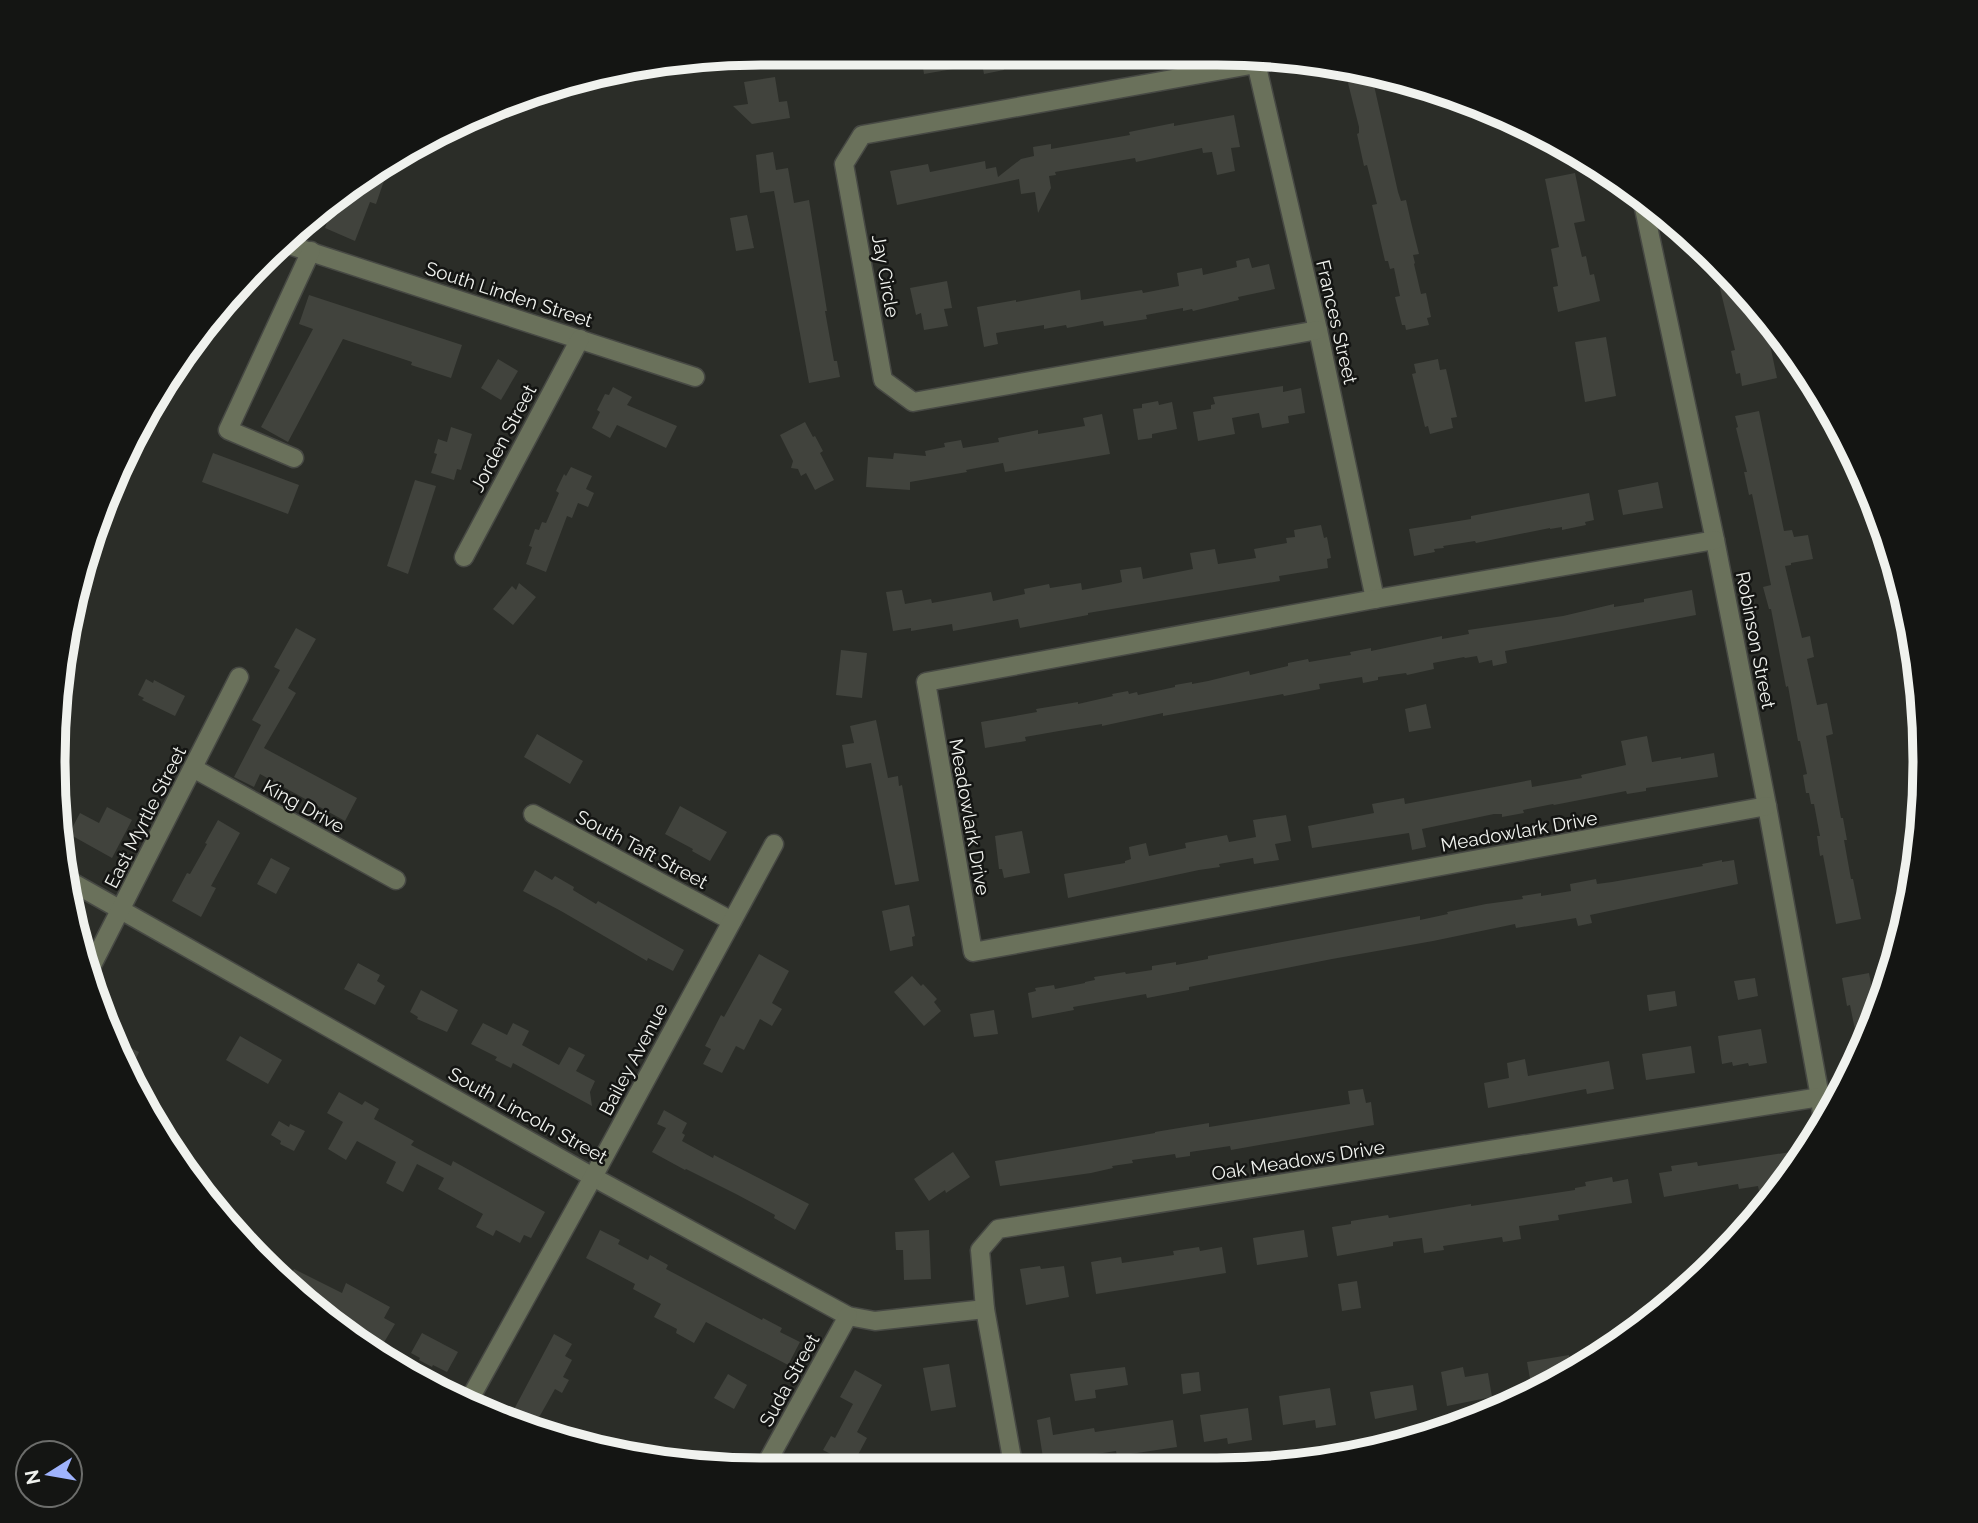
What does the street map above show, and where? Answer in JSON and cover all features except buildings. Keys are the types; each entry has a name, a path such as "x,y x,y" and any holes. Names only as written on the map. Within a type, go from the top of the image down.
{"street":[{"name":"Jay Circle","path":"1223,65 862,135 844,164 883,380 913,402 1318,330"},
{"name":"Frances Street","path":"1257,66 1318,330 1375,599"},
{"name":"Robinson Street","path":"1645,212 1715,540 1767,806 1819,1097"},
{"name":"South Linden Street","path":"293,246 695,377"},
{"path":"294,458 228,430 311,251"},
{"name":"Jorden Street","path":"464,557 580,339"},
{"name":"Meadowlark Drive","path":"1715,540 1375,599 926,682 972,952 1767,806"},
{"name":"East Myrtle Street","path":"94,961 239,677"},
{"name":"King Drive","path":"192,768 396,880"},
{"name":"South Taft Street","path":"533,814 732,921"},
{"name":"Bailey Avenue","path":"472,1395 774,845"},
{"name":"South Lincoln Street","path":"76,885 593,1177 848,1316 875,1321 985,1309"},
{"path":"1819,1097 1821,1109"},
{"name":"Oak Meadows Drive","path":"1012,1458 985,1309 980,1250 998,1229 1819,1097"},
{"name":"Suda Street","path":"769,1458 848,1316"}]}
